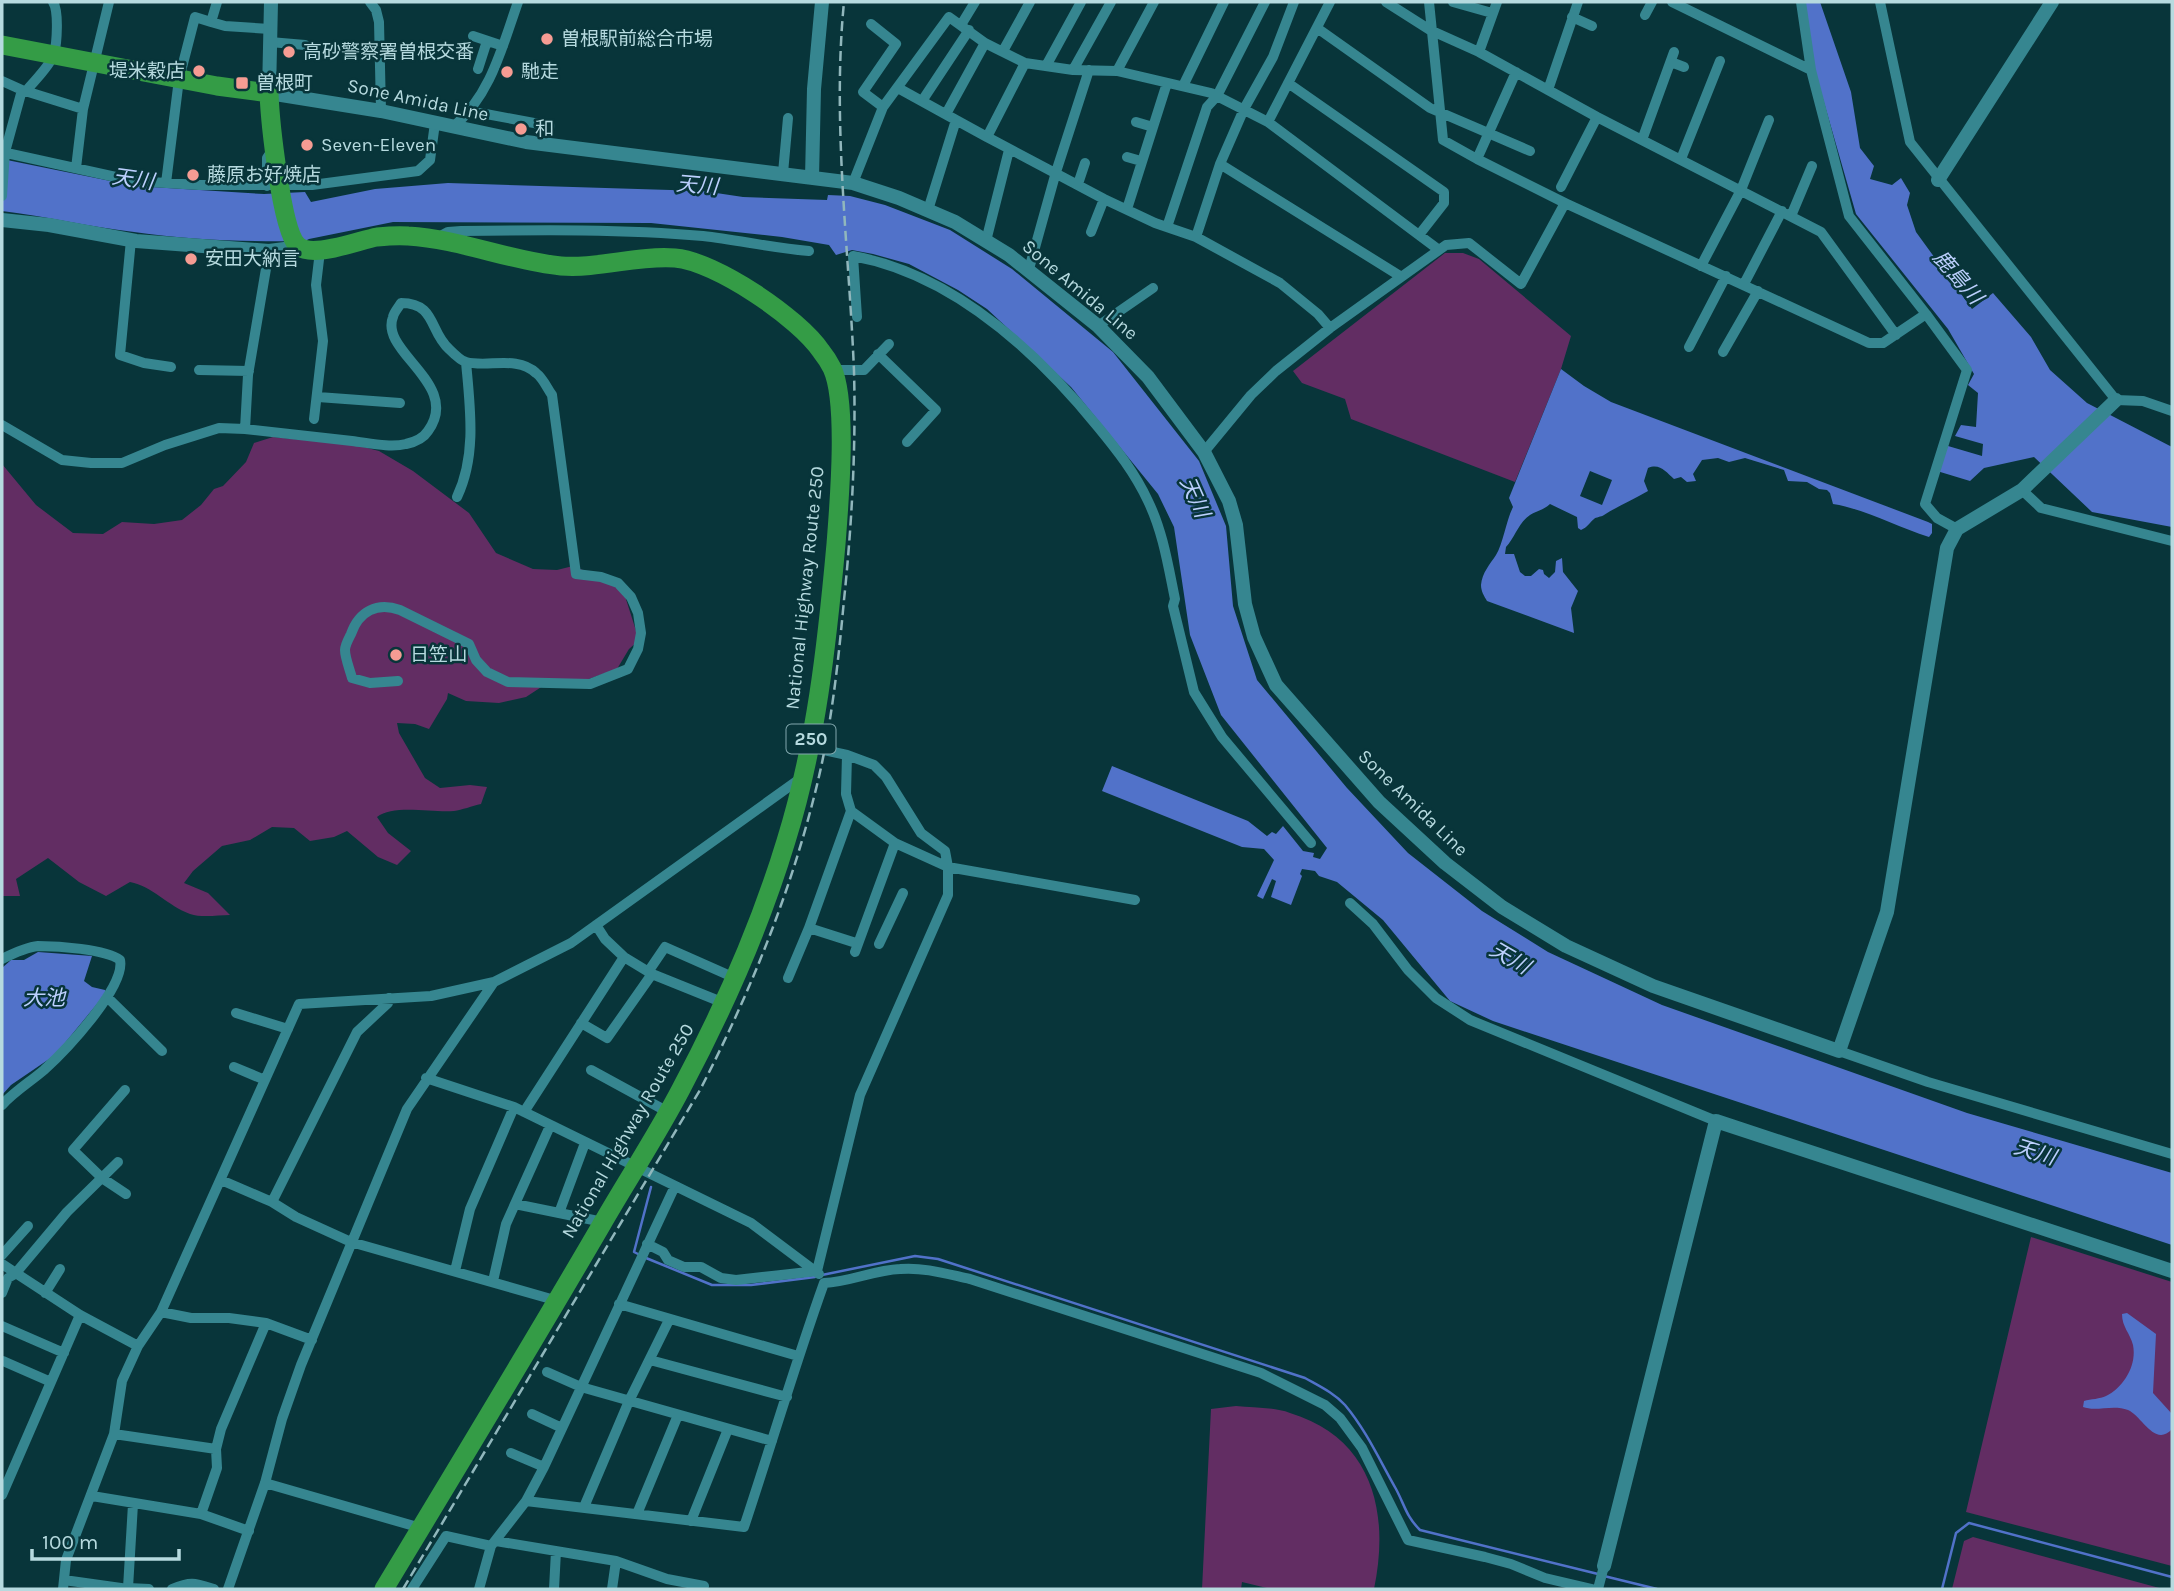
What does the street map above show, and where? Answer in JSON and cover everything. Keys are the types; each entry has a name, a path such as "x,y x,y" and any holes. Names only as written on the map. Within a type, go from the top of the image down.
{"highway":[{"path":"2,46 269,93 276,187 298,246"},
{"name":"National Highway Route 250","path":"298,246 320,251 379,237 407,236 559,265 597,266 656,258 678,258 698,263 724,274 792,320 818,345 833,370 838,389 841,453 825,645 810,747 787,837 767,900 724,1003 668,1112 558,1301 383,1589"}],"street":[{"path":"2,196 3,152 24,91 54,55 57,20 53,2"},
{"path":"76,168 83,109 109,2"},
{"path":"211,22 217,2"},
{"path":"269,93 271,2"},
{"path":"370,2 376,10 379,22 381,111"},
{"path":"453,127 470,111 492,78 517,2"},
{"path":"812,178 814,89 822,2"},
{"path":"922,101 965,27 975,2"},
{"path":"1003,51 1030,2"},
{"path":"1046,66 1082,2"},
{"path":"1073,70 1111,2"},
{"path":"1117,71 1154,2"},
{"path":"1183,86 1224,2"},
{"path":"1167,227 1208,107 1217,96 1265,2"},
{"path":"1196,237 1220,164 1244,110 1273,57 1294,2"},
{"path":"1268,122 1331,2"},
{"path":"1386,2 1430,30 1479,52 1597,117 1821,232 1896,335"},
{"path":"1429,2 1443,140 1565,203 1869,343 1883,343 1926,314"},
{"path":"1453,2 1493,13"},
{"path":"1479,52 1497,2"},
{"path":"1549,90 1578,2"},
{"path":"1645,15 1652,2"},
{"path":"1672,2 1811,69"},
{"path":"1801,2 1811,69 1849,216 1967,370 1925,504 1937,518 1957,529"},
{"path":"1880,2 1910,142 2116,400"},
{"path":"1938,180 2052,2"},
{"path":"853,183 883,107 948,17 985,43 1025,63 1073,70 1117,71 1217,96 1268,122 1439,250"},
{"path":"1572,17 1592,26"},
{"path":"166,183 179,79 195,18 305,45"},
{"path":"871,24 896,44 863,92 883,107"},
{"path":"1317,28 1430,108 1530,151"},
{"path":"473,36 503,46"},
{"path":"478,69 487,41"},
{"path":"928,210 951,117 985,43"},
{"path":"1642,140 1656,87 1673,57 1684,67"},
{"path":"1681,159 1720,61"},
{"path":"987,137 1025,63"},
{"path":"1028,269 1089,70"},
{"path":"1477,159 1516,72"},
{"path":"2,81 24,91 83,109"},
{"path":"1288,82 1444,192 1444,203 1419,235"},
{"path":"1127,209 1167,83"},
{"path":"898,88 1104,199 1196,237 1280,282 1318,314 1330,328"},
{"name":"Sone Amida Line","path":"269,93 381,111 526,142 853,183 955,222 1028,269 1098,326 1147,377 1204,452 1230,501 1236,525 1245,604 1254,637 1276,685 1379,802 1445,863 1502,907 1566,946 1653,986 1839,1051"},
{"path":"470,111 550,125"},
{"path":"1561,187 1597,117"},
{"path":"783,173 788,118"},
{"path":"1701,266 1741,190 1769,120"},
{"path":"1136,122 1153,127"},
{"path":"3,152 134,181 276,187 312,185 418,171 429,160 435,123"},
{"path":"986,241 1009,150"},
{"path":"1127,157 1141,162"},
{"path":"1077,184 1086,163"},
{"path":"1220,164 1400,276"},
{"path":"1744,284 1812,166"},
{"path":"1091,232 1104,199"},
{"path":"1204,452 1251,395 1276,371 1400,276 1446,245 1469,243 1521,284 1565,203"},
{"path":"2,220 49,225 131,240 269,251 298,246"},
{"path":"434,240 447,232 597,231 703,236 763,247 809,251"},
{"path":"131,240 120,355 144,363 171,367"},
{"path":"245,429 249,371 269,251"},
{"path":"314,419 323,341 316,285 320,251"},
{"path":"856,317 853,256 880,261 905,270 939,286 973,307 1043,366 1073,397 1129,465 1148,500 1161,532 1175,599 1173,606 1194,692 1222,737 1311,843"},
{"path":"1689,347 1698,338 1726,276"},
{"path":"1098,326 1153,288"},
{"path":"1723,352 1758,291"},
{"path":"2,425 62,460 91,463 122,463 165,445 219,428 404,445 422,438 431,428 436,414 436,400 430,385 402,349 392,330 392,318 401,303 413,303 425,309 446,347 466,362 505,362 536,372 552,395 576,574 601,577 618,583 631,597 640,623 638,649 628,669 590,684 508,682 487,672 476,660 469,644 400,610 376,607 363,613 354,626 345,650 352,678 370,683 398,681"},
{"path":"833,370 864,370 889,344"},
{"path":"878,354 936,410 907,442"},
{"path":"457,497 464,483 468,463 472,418 466,362"},
{"path":"199,370 249,371"},
{"path":"318,397 400,403"},
{"path":"2172,411 2143,401 2116,400 2022,490 1957,529 1947,548 1887,912 1839,1051 1928,1082 2172,1154"},
{"path":"2022,490 2041,508 2172,541"},
{"path":"810,747 847,755 874,765 886,777 920,833 945,851 948,867 948,895 860,1095 817,1271"},
{"path":"788,978 851,811 846,794 847,755"},
{"path":"149,1589 64,1584 66,1560 114,1434 122,1381 138,1346 161,1312 299,1004 431,996 494,982 570,943 803,776"},
{"path":"851,811 895,843 948,867 1135,900"},
{"path":"809,928 855,947 895,843"},
{"path":"879,944 902,893"},
{"path":"1350,903 1373,924 1396,955 1436,998 1470,1020 1716,1121 2172,1271"},
{"path":"868,911 889,921"},
{"path":"596,925 605,939 624,957 650,973 724,1003"},
{"path":"2,1105 15,1091 43,1070 107,997 122,967 115,956 95,951 36,946 5,954"},
{"path":"581,1023 607,1038 665,947 735,978"},
{"path":"455,1271 470,1209 519,1109 581,1023 624,957"},
{"path":"228,1589 265,1483 282,1419 351,1242 407,1109 494,982"},
{"path":"107,997 162,1051"},
{"path":"271,1202 357,1032 388,1003 389,998"},
{"path":"236,1013 288,1029"},
{"path":"234,1067 265,1080"},
{"path":"591,1070 668,1112"},
{"path":"426,1079 519,1109 751,1223 817,1271 824,1283 744,1527 526,1501"},
{"path":"125,1090 73,1150 102,1178 126,1194"},
{"path":"1598,1589 1716,1121"},
{"path":"493,1281 506,1224 550,1126"},
{"path":"559,1213 585,1143"},
{"path":"2,1293 8,1278 15,1274 68,1212 118,1162"},
{"path":"221,1180 351,1242 558,1301"},
{"path":"479,1589 494,1543 526,1501 544,1467 675,1186"},
{"path":"515,1204 603,1222"},
{"path":"2,1255 28,1226"},
{"path":"646,1246 663,1252 668,1260 684,1267 701,1267 721,1279 736,1280 817,1271"},
{"path":"2,1264 80,1315 138,1346"},
{"path":"45,1293 60,1269"},
{"path":"824,1283 843,1282 900,1269 934,1270 970,1279 1261,1373 1325,1405 1340,1418 1362,1448 1408,1540 1485,1557 1545,1578 1592,1589"},
{"path":"619,1304 798,1356"},
{"path":"161,1312 191,1318 229,1318 267,1323 312,1340"},
{"path":"2,1495 80,1315"},
{"path":"584,1507 629,1401 669,1320"},
{"path":"201,1514 217,1468 216,1449 222,1429 267,1323"},
{"path":"2,1326 64,1353"},
{"path":"650,1360 787,1397"},
{"path":"3,1361 51,1382"},
{"path":"547,1372 581,1387 772,1441"},
{"path":"532,1414 562,1428"},
{"path":"637,1514 678,1415"},
{"path":"691,1521 728,1429"},
{"path":"114,1434 216,1449"},
{"path":"511,1453 544,1467"},
{"path":"265,1483 421,1528"},
{"path":"92,1496 201,1514 249,1531"},
{"path":"128,1588 134,1504"},
{"path":"412,1589 446,1536 616,1561 667,1579 704,1586"},
{"path":"554,1589 556,1551"},
{"path":"612,1589 616,1561"},
{"path":"172,1589 187,1586 214,1589"}],"shaded area":[{"path":"1445,253 1463,253 1479,259 1571,336 1561,369 1515,482 1351,419 1345,399 1302,383 1293,371"},
{"path":"273,437 356,445 379,451 413,471 469,513 496,553 533,569 557,570 573,566 613,582 624,593 639,640 629,649 617,669 586,680 552,680 526,697 499,703 466,701 448,693 429,729 415,724 397,723 399,733 425,778 440,788 470,785 487,787 481,804 464,809 403,810 377,817 388,833 411,851 397,865 378,857 347,831 334,837 310,841 294,828 272,827 250,840 222,846 193,871 184,883 208,893 230,915 190,914 146,888 130,882 106,896 79,882 48,858 16,879 20,896 2,896 2,464 36,505 73,533 103,534 122,522 154,524 182,520 201,505 214,489 223,486 246,462 254,443"},
{"path":"2031,1237 2172,1282 2172,1566 1966,1512"},
{"path":"1236,1406 1284,1411 1318,1425 1340,1440 1357,1460 1369,1482 1376,1507 1379,1533 1374,1589 1271,1589 1242,1582 1241,1589 1202,1589 1211,1409"},
{"path":"1973,1537 2163,1589 1952,1589 1964,1541"}],"water":[{"path":"1805,2 1820,2 1851,92 1860,148 1874,166 1870,179 1892,185 1901,178 1910,193 1907,205 1916,232 1972,309 1993,293 2031,337 2050,370 2087,403 2172,447 2172,527 2092,512 2034,457 1984,468 1970,481 1937,471 1948,446 1982,456 1983,444 1955,436 1961,425 1976,427 1978,393 1968,385 1974,374 1948,329 1856,214 1815,71"},
{"name":"天川","path":"2,159 135,186 264,194 305,192 311,202 375,189 448,183 703,191 743,197 827,200 828,195 850,196 885,205 950,230 1012,269 1113,352 1199,461 1226,526 1233,606 1257,680 1347,788 1408,853 1482,911 1548,952 1662,1005 1967,1113 2172,1173 2172,1245 1493,1021 1450,1001 1383,920 1337,882 1319,876 1315,871 1302,869 1291,905 1271,897 1276,881 1272,879 1263,899 1257,896 1274,860 1264,849 1242,847 1102,791 1112,766 1248,821 1267,836 1272,832 1276,834 1283,826 1303,851 1314,853 1313,857 1320,859 1327,848 1221,715 1190,635 1174,527 1158,494 1071,387 987,309 909,264 852,250 836,255 829,245 782,237 651,223 393,222 305,241 219,240 155,235 2,211"},
{"path":"1561,369 1611,402 1928,522 1932,524 1932,533 1929,537 1857,510 1833,504 1827,490 1807,482 1788,481 1784,470 1745,458 1729,462 1718,458 1702,460 1693,474 1696,481 1687,482 1681,477 1674,479 1662,469 1648,468 1644,481 1648,491 1595,518 1583,529 1578,528 1577,517 1550,504 1526,518 1506,547 1505,554 1514,554 1520,572 1525,576 1531,576 1539,569 1549,578 1555,572 1556,561 1562,558 1563,572 1578,591 1571,608 1574,633 1487,601 1484,595 1481,585 1483,577 1498,550 1513,507 1509,498","holes":["1590,471 1612,480 1602,505 1580,496"]},
{"name":"大池","path":"38,952 92,956 84,981 92,987 105,990 106,993 55,1055 11,1085 2,1095 2,968 11,960 24,960"},
{"path":"2127,1313 2156,1334 2153,1393 2172,1414 2172,1429 2166,1434 2154,1433 2128,1410 2083,1407 2084,1401 2104,1397 2112,1392 2128,1375 2134,1353 2132,1341 2122,1319 2122,1314"}],"waterway":[{"path":"640,1255 634,1252 651,1187"},
{"path":"822,1275 915,1256 938,1259 1305,1378 1336,1397 1353,1415 1420,1530 1598,1574"},
{"path":"646,1258 712,1285 751,1285 815,1277"},
{"path":"1942,1589 1956,1533 1969,1523 2172,1577"},
{"path":"1604,1576 1657,1589"}],"railway":[{"path":"403,1589 700,1090 751,982 780,908 805,832 821,769 833,697 847,571 853,485 854,371 840,94 844,2"}],"place":[{"name":"曽根駅前総合市場","path":"547,39"},
{"name":"高砂警察署曽根交番","path":"289,52"},
{"name":"堤米穀店","path":"199,71"},
{"name":"馳走","path":"507,72"},
{"name":"曽根町","path":"242,83"},
{"name":"和","path":"521,129"},
{"name":"Seven-Eleven","path":"307,145"},
{"name":"藤原お好焼店","path":"193,175"},
{"name":"安田大納言","path":"191,259"},
{"name":"日笠山","path":"396,655"}],"water label":[{"name":"鹿島川","path":"1958,277"}]}
